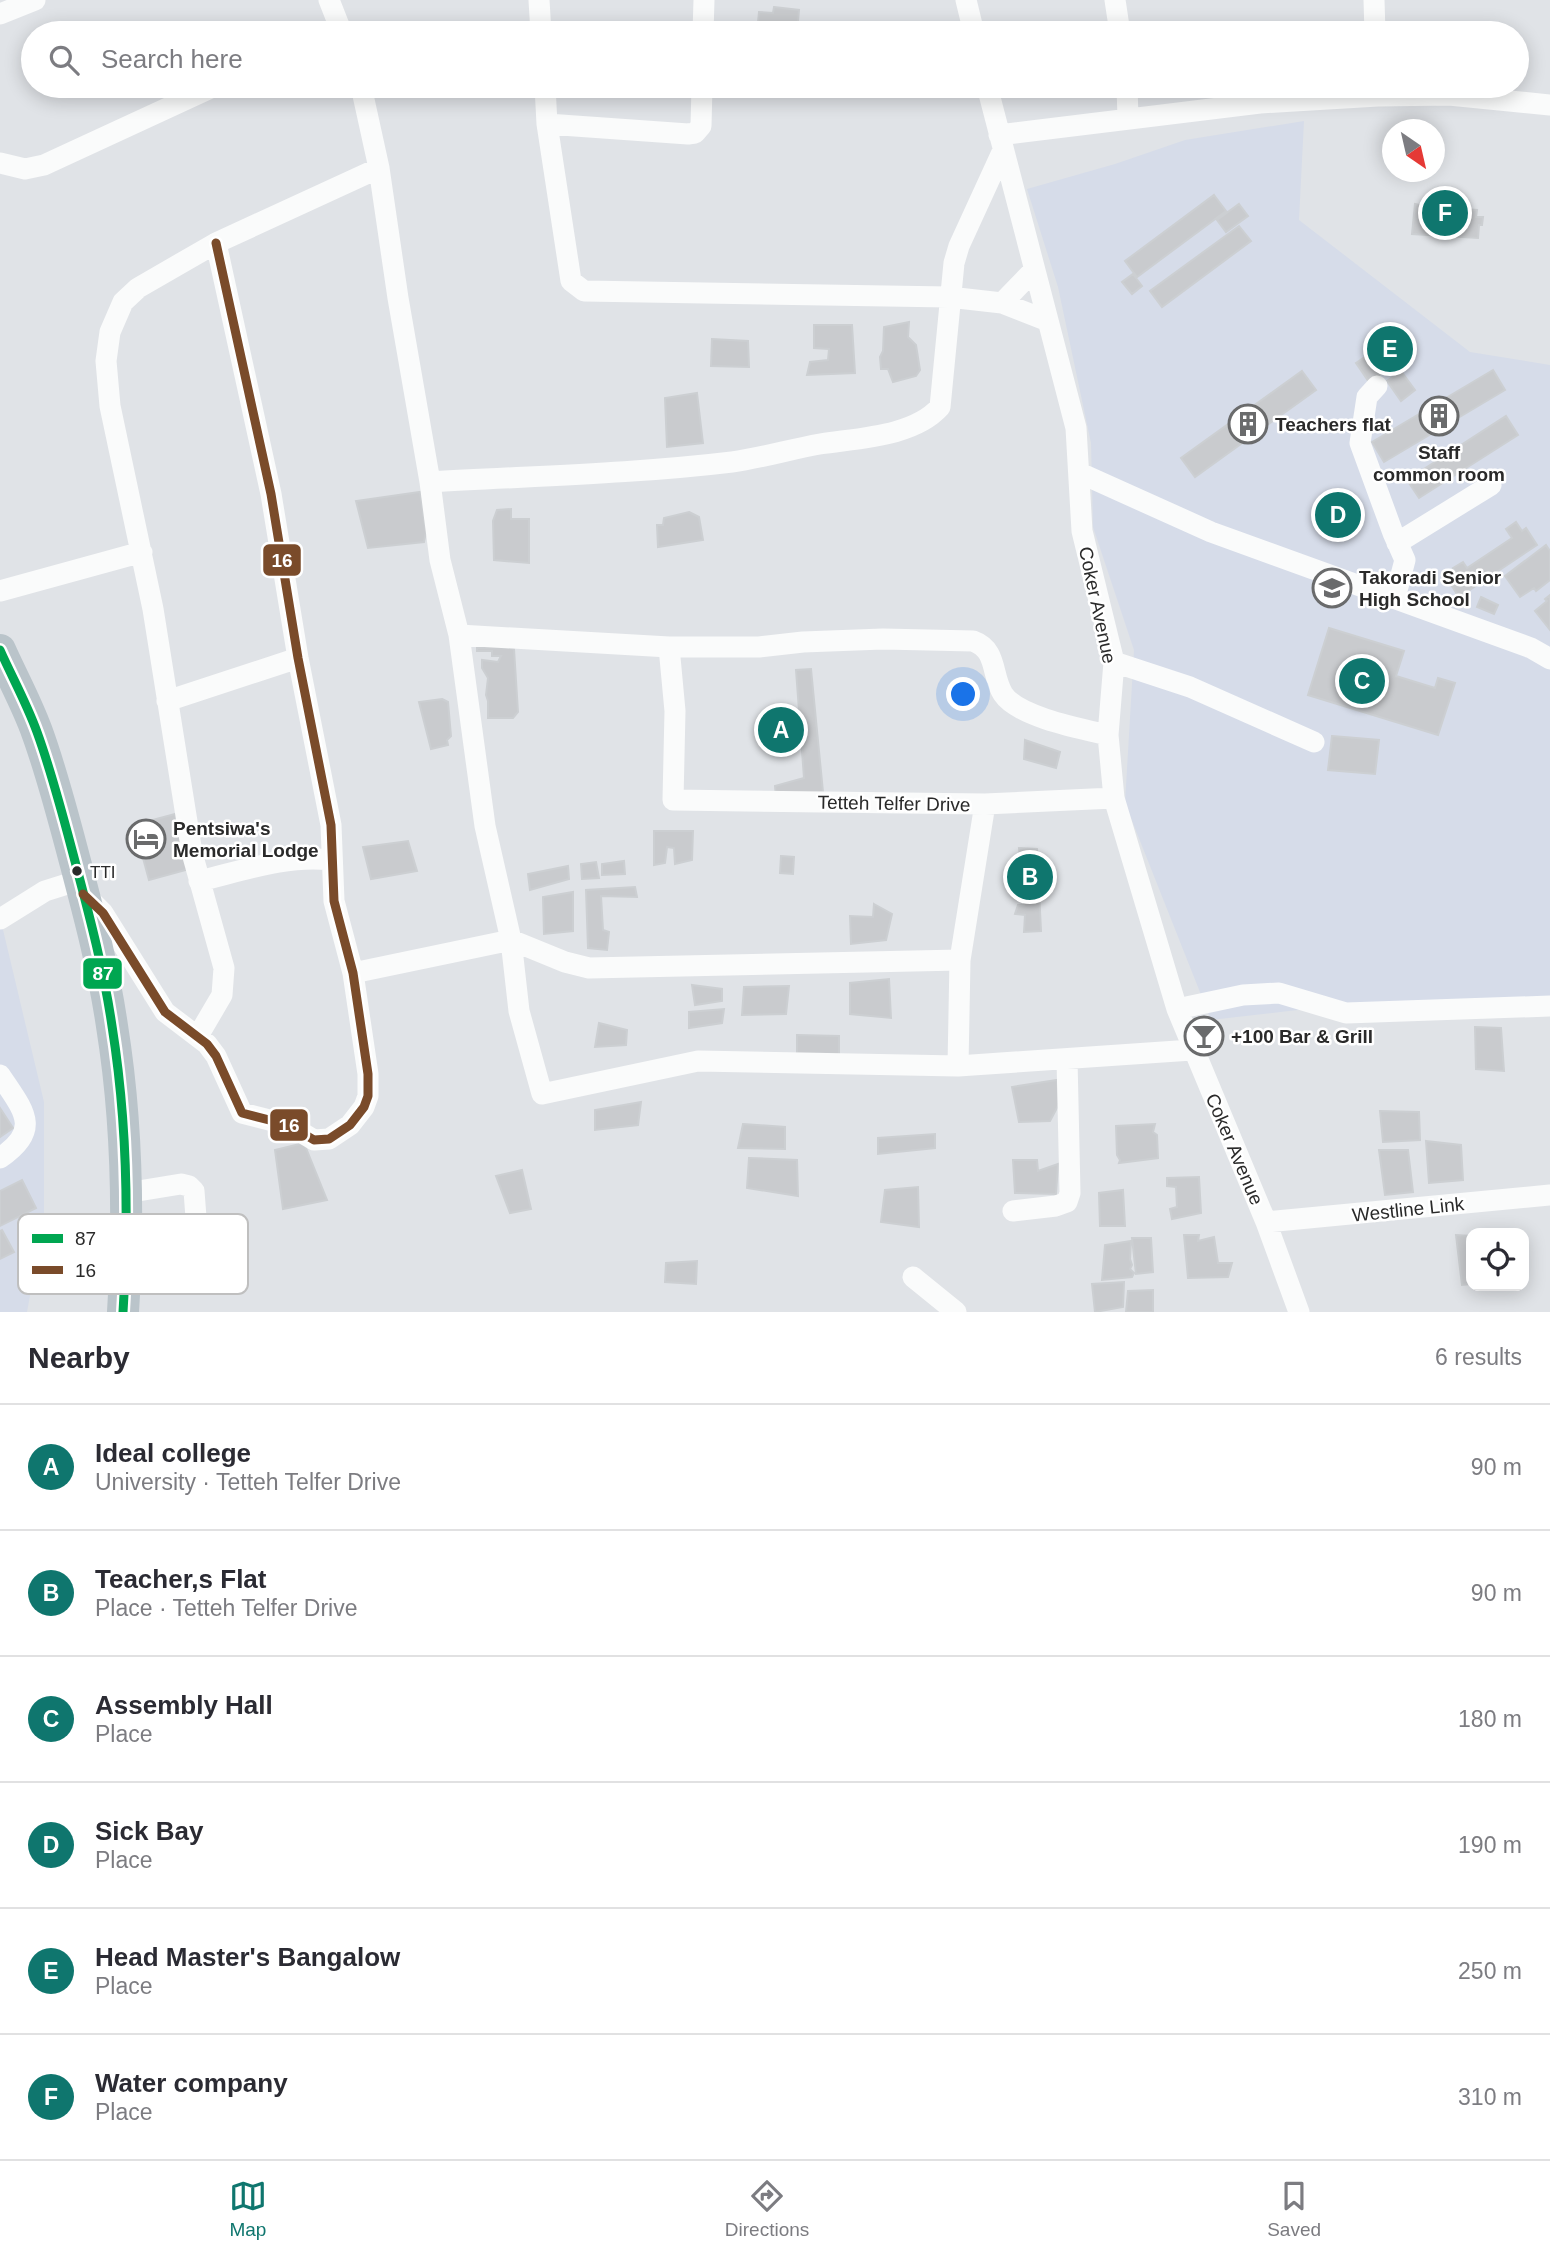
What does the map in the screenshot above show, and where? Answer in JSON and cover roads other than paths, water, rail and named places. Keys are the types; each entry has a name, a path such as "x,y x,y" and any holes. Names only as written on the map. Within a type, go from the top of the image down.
{"highway":[{"path":"0,650 36,730 57,792 112,1025 121,1097 126,1214"},
{"path":"124,1312 125,1294"}],"street":[{"path":"0,14 35,0"},
{"path":"329,0 334,21"},
{"path":"539,0 540,21"},
{"path":"703,21 704,0"},
{"path":"966,0 971,21"},
{"path":"1115,0 1118,21"},
{"path":"1374,0 1375,21"},
{"path":"0,163 25,169 44,164 189,98"},
{"path":"364,98 379,168 430,482 440,560 459,635 485,826 510,940 519,1011 542,1094 698,1061 958,1066 1192,1051"},
{"path":"546,98 547,124 571,281 584,291 949,297 1002,303 1048,321"},
{"path":"547,124 688,134 701,126 702,98"},
{"name":"Coker Avenue","path":"990,98 1076,428 1082,531 1114,662 1108,735 1114,798 1192,1051 1266,1222 1299,1312"},
{"path":"1128,98 1128,119"},
{"path":"430,482 671,468 734,461 818,444 883,435 923,421 940,407 949,297 959,246 1001,142 1128,119 1309,98"},
{"path":"1479,98 1550,105"},
{"path":"198,1036 222,995 224,968 198,881 142,552 110,406 106,361 110,332 123,302 138,288 216,243 379,168"},
{"path":"0,919 45,891 81,887 103,913 165,1012 198,1036 216,1056 242,1113 289,1125 314,1140 329,1139 350,1125 364,1107 368,1096 368,1074 354,973 334,901 331,825 298,658 271,494 216,243"},
{"path":"1002,303 1034,270"},
{"path":"1377,386 1367,397 1360,443 1405,560 1395,598"},
{"path":"1080,473 1211,532 1531,648 1550,659"},
{"path":"1397,543 1491,485"},
{"path":"0,591 142,552"},
{"path":"459,635 669,647 759,647 803,642 883,639 973,640 989,650 1002,693 1008,700 1047,720 1108,735"},
{"name":"Tetteh Telfer Drive","path":"669,647 675,711 673,800 985,804 1114,798"},
{"path":"167,701 298,658"},
{"path":"1114,662 1190,687 1314,742"},
{"path":"958,1066 960,960 985,804"},
{"path":"198,881 290,859 331,860"},
{"path":"354,973 510,940 565,962 589,968 960,960"},
{"path":"1177,1009 1243,995 1279,993 1346,1013 1550,1006"},
{"path":"1013,1211 1056,1206 1067,1202 1070,1194 1067,1059"},
{"path":"0,1075 23,1109 26,1122 24,1135 16,1147 0,1158"},
{"path":"126,1193 181,1184 189,1186 194,1191 196,1214"},
{"name":"Westline Link","path":"1266,1222 1550,1195"},
{"path":"914,1277 956,1312"}],"place":[{"name":"Water company","path":"1445,213"},
{"name":"Head Master's Bangalow","path":"1390,349"},
{"name":"Staff common room","path":"1439,416"},
{"name":"Teachers flat","path":"1248,424"},
{"name":"Sick Bay","path":"1338,515"},
{"name":"Takoradi Senior High School","path":"1332,588"},
{"name":"Assembly Hall","path":"1362,681"},
{"name":"Ideal college","path":"781,730"},
{"name":"Pentsiwa's Memorial Lodge","path":"146,839"},
{"name":"TTI","path":"77,871"},
{"name":"Teacher,s Flat","path":"1030,877"},
{"name":"+100 Bar & Grill","path":"1204,1036"}]}
